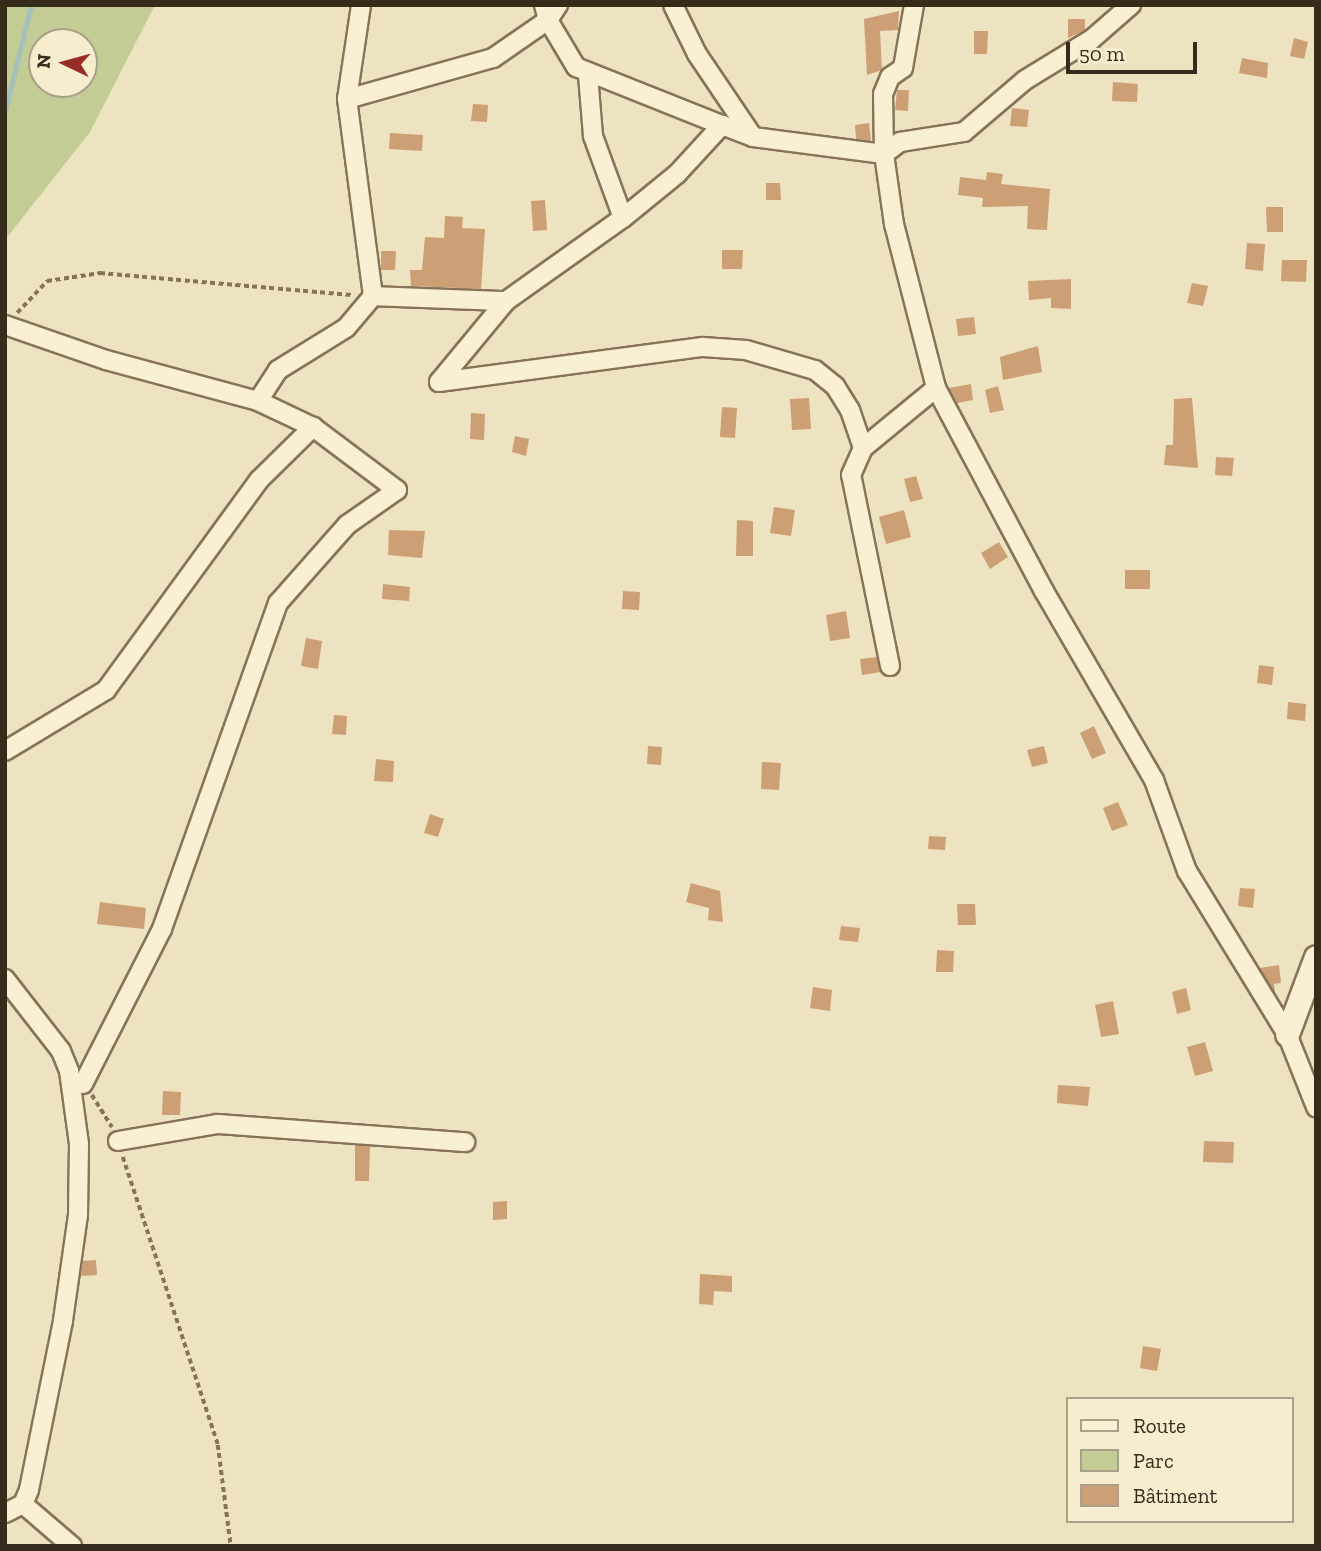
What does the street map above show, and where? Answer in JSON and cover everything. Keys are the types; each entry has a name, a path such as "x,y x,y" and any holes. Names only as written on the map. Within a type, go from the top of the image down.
{"street":[{"path":"258,401 278,370 346,328 373,296 347,99 361,5"},
{"path":"673,5 697,54 753,137"},
{"path":"914,5 903,68 890,77 883,94 884,154 894,224 936,388 1044,591 1154,780 1186,871 1287,1034 1316,1107"},
{"path":"347,99 460,71 493,58 550,10 576,67 588,75 753,137 884,154 900,142 964,132 1025,80 1092,39 1131,5"},
{"path":"588,75 593,136 623,218"},
{"path":"722,125 677,174 623,218 506,301 439,382 661,351 746,351 815,370 835,386 850,410 863,448"},
{"path":"373,296 506,301"},
{"path":"9,321 106,360 258,401 313,427 397,490 347,525 308,563 278,603 162,929 83,1084"},
{"path":"890,666 851,475 863,448 936,388"},
{"path":"5,751 106,690 259,480 313,427"},
{"path":"1287,1034 1316,957"},
{"path":"5,979 61,1051 69,1071 79,1144 78,1215 63,1321 23,1504"},
{"path":"118,1141 208,1124 465,1142"},
{"path":"5,1513 23,1504"},
{"path":"23,1504 72,1546"}],"path":[{"path":"9,321 47,281 100,272 373,296"},
{"path":"83,1084 118,1141 218,1445 231,1546"}],"green space":[{"path":"5,5 155,5 90,132 5,240"}],"building":[{"path":"899,11 898,30 880,31 882,70 867,75 864,19"},
{"path":"1068,19 1085,19 1085,30 1068,38"},
{"path":"974,31 988,31 987,54 974,54"},
{"path":"1294,38 1308,42 1304,59 1290,56"},
{"path":"1242,58 1268,63 1267,78 1239,73"},
{"path":"1113,82 1138,84 1137,102 1112,101"},
{"path":"897,90 909,90 908,111 895,110"},
{"path":"473,104 488,105 487,122 471,121"},
{"path":"1012,108 1029,110 1027,127 1010,126"},
{"path":"869,123 871,141 856,139 855,125"},
{"path":"390,133 423,135 422,151 389,149"},
{"path":"987,172 1003,174 1001,184 1050,189 1047,230 1027,229 1028,206 982,207 983,198 958,195 960,177 986,180"},
{"path":"766,183 780,183 781,200 766,200"},
{"path":"545,200 547,230 533,231 531,201"},
{"path":"1266,207 1283,207 1283,232 1267,232"},
{"path":"445,216 463,217 462,228 485,229 481,289 411,286 410,270 422,270 425,237 444,238"},
{"path":"1247,243 1265,244 1263,271 1245,269"},
{"path":"722,250 743,250 742,269 722,269"},
{"path":"381,251 396,251 395,270 381,270"},
{"path":"1282,260 1307,260 1306,282 1281,281"},
{"path":"1071,279 1071,309 1051,308 1051,298 1029,300 1028,281"},
{"path":"1192,283 1208,286 1203,306 1187,303"},
{"path":"974,317 976,334 958,336 956,319"},
{"path":"1038,346 1042,372 1003,380 1000,357"},
{"path":"971,384 973,400 957,403 949,388"},
{"path":"998,386 1004,410 990,413 985,390"},
{"path":"809,398 811,429 792,430 790,399"},
{"path":"1192,398 1198,468 1164,465 1166,445 1173,445 1174,399"},
{"path":"722,407 737,408 735,438 720,437"},
{"path":"471,413 485,414 484,440 470,439"},
{"path":"515,436 529,439 526,456 512,452"},
{"path":"1216,457 1234,458 1232,476 1215,475"},
{"path":"916,476 923,499 910,502 904,479"},
{"path":"774,507 795,510 791,536 770,533"},
{"path":"904,510 911,537 886,544 879,517"},
{"path":"737,520 753,521 753,556 736,556"},
{"path":"389,530 425,531 422,558 388,555"},
{"path":"999,542 1008,557 990,569 981,553"},
{"path":"1125,570 1150,570 1150,589 1125,589"},
{"path":"383,584 410,587 409,601 382,599"},
{"path":"623,591 640,592 639,610 622,609"},
{"path":"846,611 850,638 830,641 826,615"},
{"path":"306,638 322,641 318,669 301,666"},
{"path":"877,657 881,672 862,675 860,659"},
{"path":"1259,665 1274,667 1272,685 1257,683"},
{"path":"1288,702 1306,704 1305,721 1287,719"},
{"path":"334,715 347,716 346,735 332,734"},
{"path":"1094,726 1106,753 1092,759 1080,733"},
{"path":"648,746 662,747 661,765 647,764"},
{"path":"1044,746 1048,763 1032,767 1027,750"},
{"path":"376,759 394,761 393,782 374,781"},
{"path":"762,762 781,763 779,790 761,789"},
{"path":"1118,802 1128,825 1112,831 1103,808"},
{"path":"430,814 444,819 438,837 424,833"},
{"path":"929,836 946,837 945,850 928,849"},
{"path":"691,883 720,891 723,922 708,920 709,908 686,902"},
{"path":"1240,888 1255,889 1253,908 1238,906"},
{"path":"100,902 146,908 144,929 97,924"},
{"path":"957,904 975,904 976,925 958,925"},
{"path":"841,926 860,928 858,942 839,940"},
{"path":"937,950 954,951 953,972 936,972"},
{"path":"1279,965 1281,983 1274,984 1275,993 1260,968"},
{"path":"813,987 832,990 830,1011 810,1008"},
{"path":"1186,988 1191,1010 1177,1014 1172,992"},
{"path":"1113,1001 1119,1034 1101,1037 1095,1005"},
{"path":"1205,1042 1213,1071 1195,1076 1187,1047"},
{"path":"1058,1085 1090,1087 1088,1106 1057,1103"},
{"path":"163,1091 181,1092 180,1115 162,1115"},
{"path":"1204,1141 1234,1142 1233,1163 1203,1162"},
{"path":"355,1145 370,1146 369,1181 355,1181"},
{"path":"507,1201 507,1219 493,1220 493,1202"},
{"path":"96,1260 97,1275 81,1276 83,1261"},
{"path":"700,1274 732,1276 732,1292 714,1291 713,1305 699,1304"},
{"path":"1143,1346 1161,1349 1157,1371 1140,1368"}],"waterway":[{"path":"5,111 31,5"}]}
